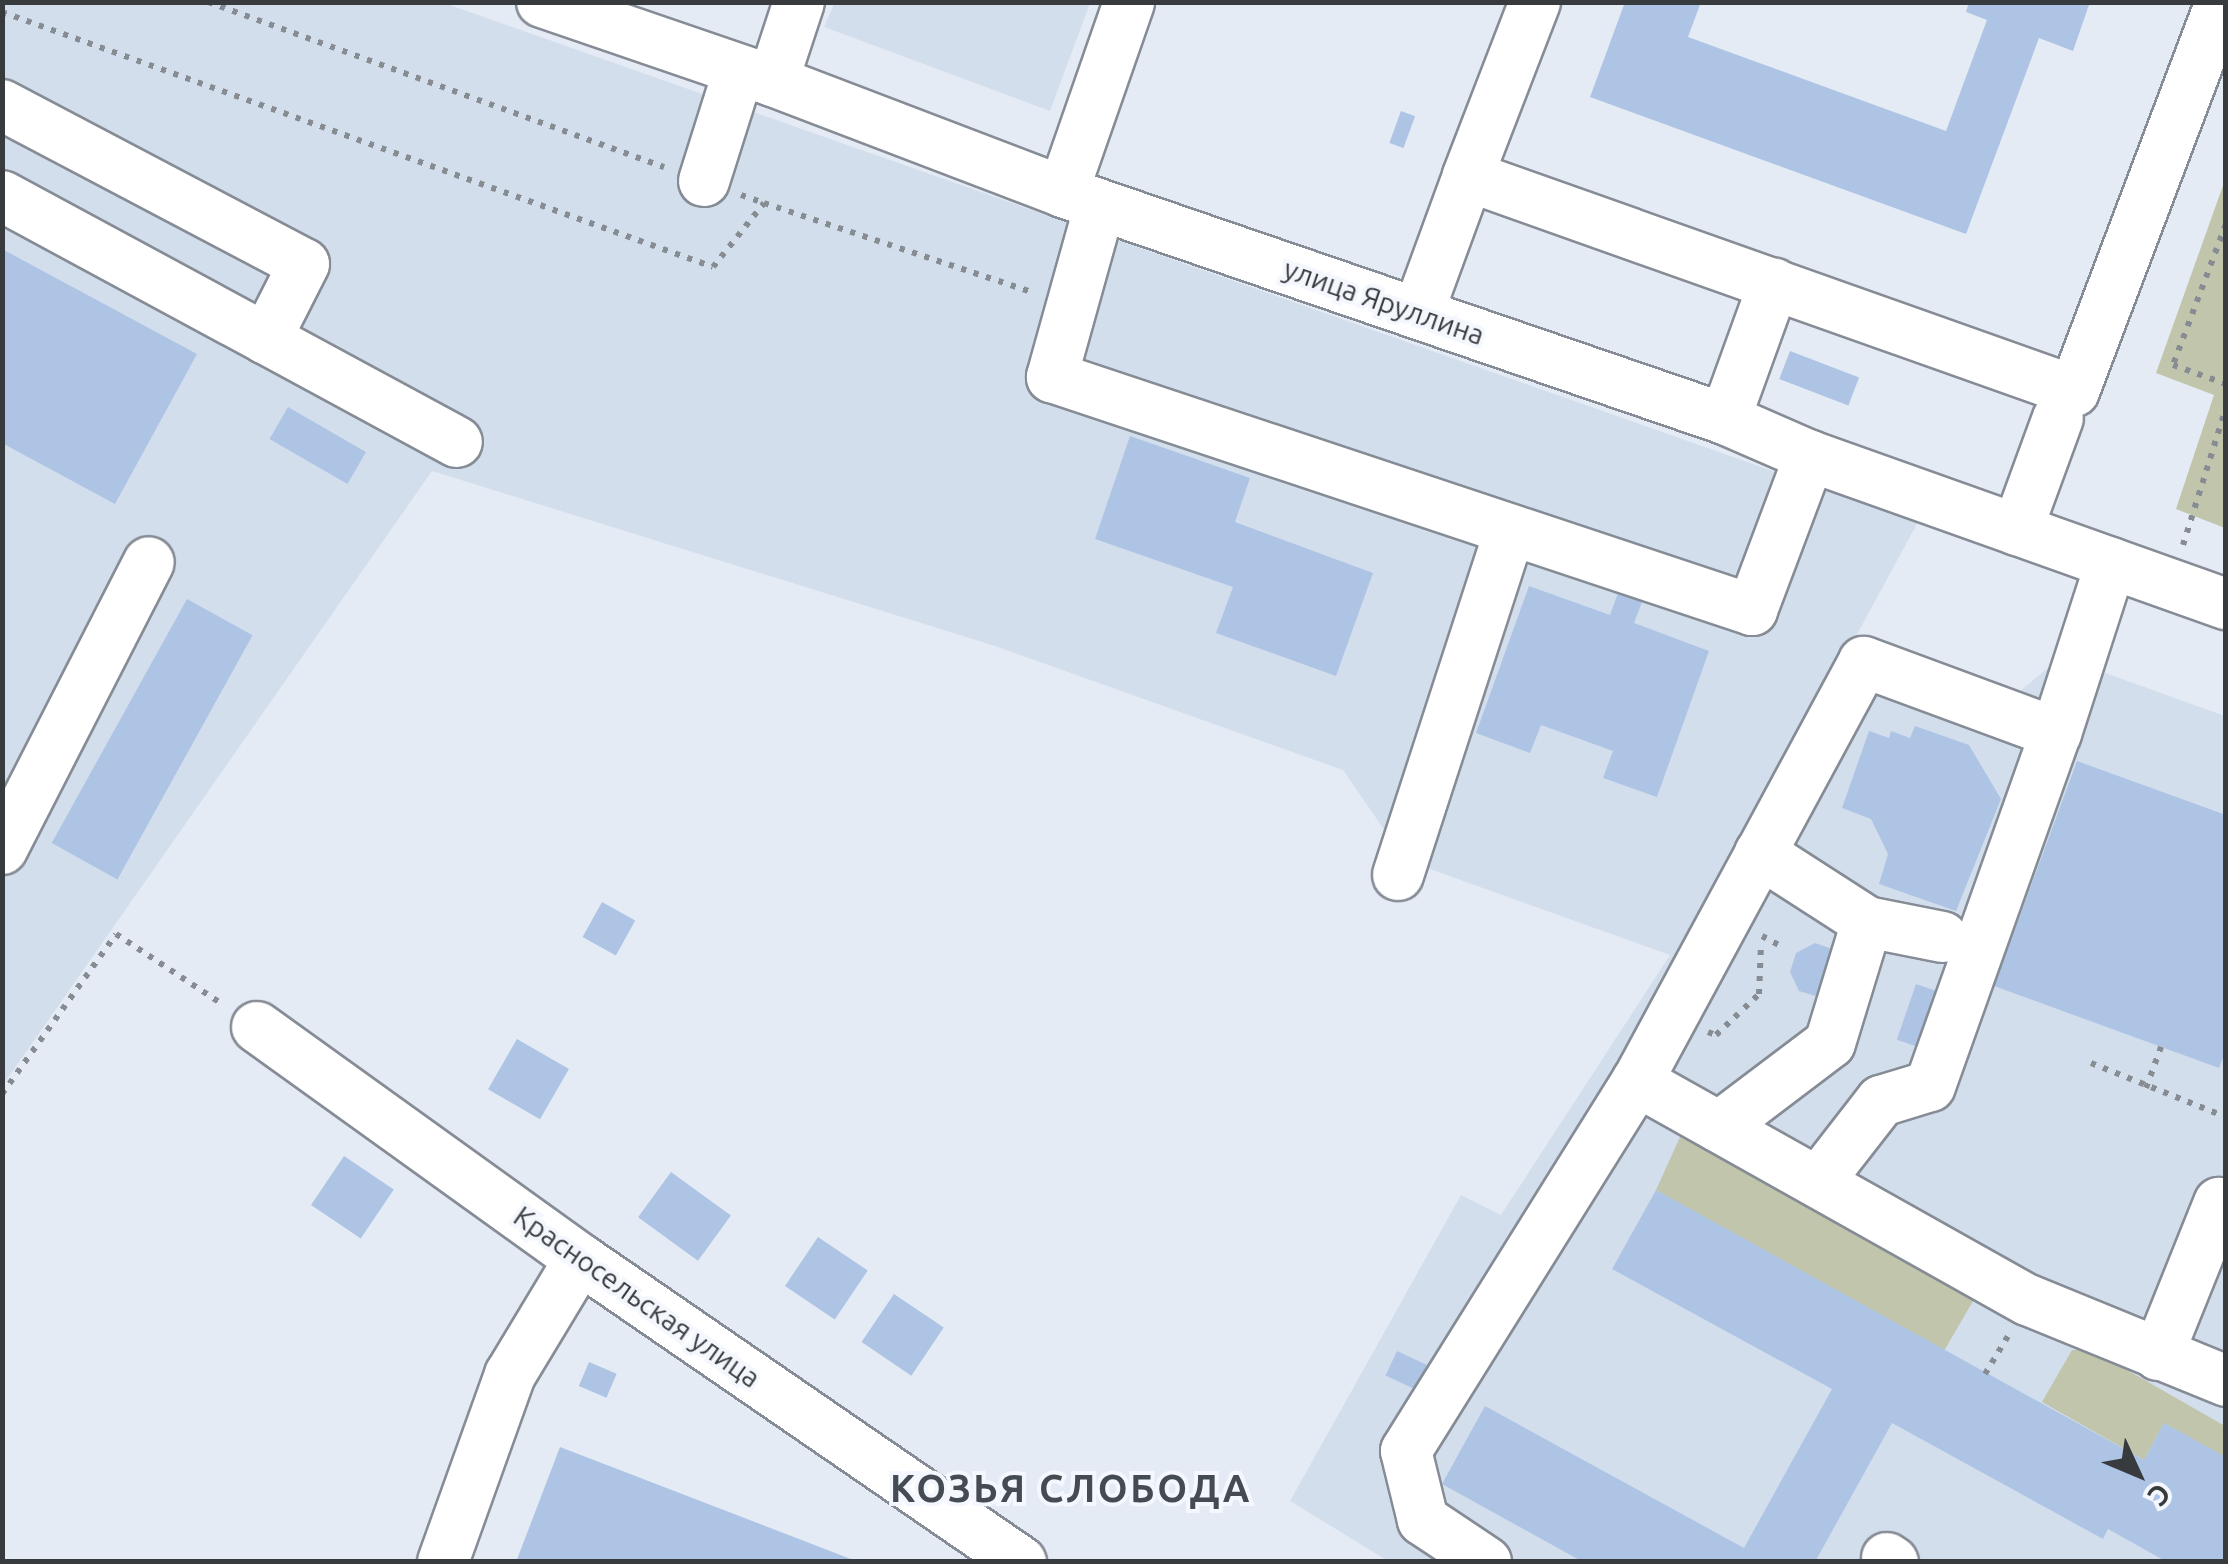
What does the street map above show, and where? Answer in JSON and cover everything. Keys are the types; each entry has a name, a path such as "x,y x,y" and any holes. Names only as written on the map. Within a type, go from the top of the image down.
{"street":[{"name":"улица Яруллина","path":"542,2 756,76 1082,198 1725,419 1810,456 2226,604"},
{"path":"704,182 756,76 799,2"},
{"path":"1129,2 1082,198 1072,305 1052,376 1752,610 1810,456"},
{"path":"1418,314 1534,2"},
{"path":"1468,176 2074,391 2221,2"},
{"path":"2,105 304,264 266,339"},
{"path":"2,196 456,442"},
{"path":"1725,419 1774,284"},
{"path":"2017,530 2058,418"},
{"path":"1398,875 1510,530"},
{"path":"2,848 149,562"},
{"path":"1818,1182 1881,1101 1930,1086 2056,733 2111,563"},
{"path":"1486,1562 1423,1520 1406,1450 1637,1081 1864,662 2056,733"},
{"path":"1760,853 1867,922 1943,937"},
{"path":"1719,1127 1830,1042 1867,922"},
{"name":"Красносельская улица","path":"257,1027 580,1260 1021,1562"},
{"path":"1637,1081 2028,1300 2226,1381"},
{"path":"2158,1355 2219,1203"},
{"path":"443,1562 510,1374 580,1260"}],"path":[{"path":"208,2 704,182 1072,305"},
{"path":"2,12 713,267 764,203"},
{"path":"2226,224 2172,365 2226,384"},
{"path":"2170,584 2226,408"},
{"path":"1672,1015 1716,1035 1759,994 1762,936 1818,890"},
{"path":"2,1094 116,934 257,1027"},
{"path":"2146,1088 2161,1047"},
{"path":"2091,1063 2226,1117"},
{"path":"1986,1374 2000,1350"}],"shaded area":[{"path":"835,2 1090,3 1050,111 824,27"},
{"path":"3,3 444,3 1918,522 1854,640 2013,697 2061,657 2225,716 2225,1561 1388,1561 1290,1501 1461,1195 1501,1215 1670,955 1405,860 1343,770 995,646 432,471 3,1085"}],"green space":[{"path":"2225,180 2225,528 2176,509 2214,395 2156,373"},
{"path":"1685,1126 1972,1284 1973,1301 1944,1351 1656,1190"},
{"path":"2072,1350 2092,1350 2225,1426 2225,1457 2164,1423 2144,1460 2042,1402"}],"building":[{"path":"1625,2 1701,2 1688,37 1946,131 1987,20 1966,12 1969,2 2090,2 2073,51 2039,38 1966,234 1590,97"},
{"path":"1401,111 1415,116 1403,148 1389,143"},
{"path":"2,249 197,354 115,504 2,443"},
{"path":"1790,351 1859,378 1848,406 1779,379"},
{"path":"288,407 366,452 347,484 270,439"},
{"path":"1130,436 1250,478 1235,522 1373,573 1336,676 1216,633 1233,587 1095,539"},
{"path":"1529,586 1610,615 1618,593 1642,602 1634,623 1709,651 1657,797 1603,778 1613,751 1541,725 1530,753 1476,733"},
{"path":"187,599 253,635 117,879 52,843"},
{"path":"1915,726 1969,745 2001,799 1956,911 1879,884 1888,854 1871,819 1842,808 1869,731 1889,738 1891,731 1910,738"},
{"path":"2077,761 2226,815 2226,1050 2219,1068 1994,986"},
{"path":"602,902 635,920 616,955 583,937"},
{"path":"1815,943 1835,950 1819,997 1799,991 1790,972 1796,953"},
{"path":"1916,984 1954,997 1935,1053 1897,1040"},
{"path":"517,1039 569,1069 540,1119 488,1089"},
{"path":"344,1156 394,1190 361,1238 311,1205"},
{"path":"671,1172 731,1215 698,1261 638,1217"},
{"path":"1656,1190 2144,1460 2164,1423 2226,1457 2226,1562 2167,1562 2108,1529 2103,1539 1892,1423 1815,1562 1583,1562 1442,1484 1485,1406 1744,1548 1832,1389 1612,1269"},
{"path":"818,1237 868,1271 835,1319 785,1286"},
{"path":"894,1294 944,1328 911,1376 862,1342"},
{"path":"1397,1351 1427,1365 1415,1389 1386,1375"},
{"path":"589,1362 617,1374 606,1398 579,1386"},
{"path":"560,1447 856,1561 856,1562 516,1562"}],"district":[{"name":"КОЗЬЯ СЛОБОДА","path":"1071,1489"}]}
